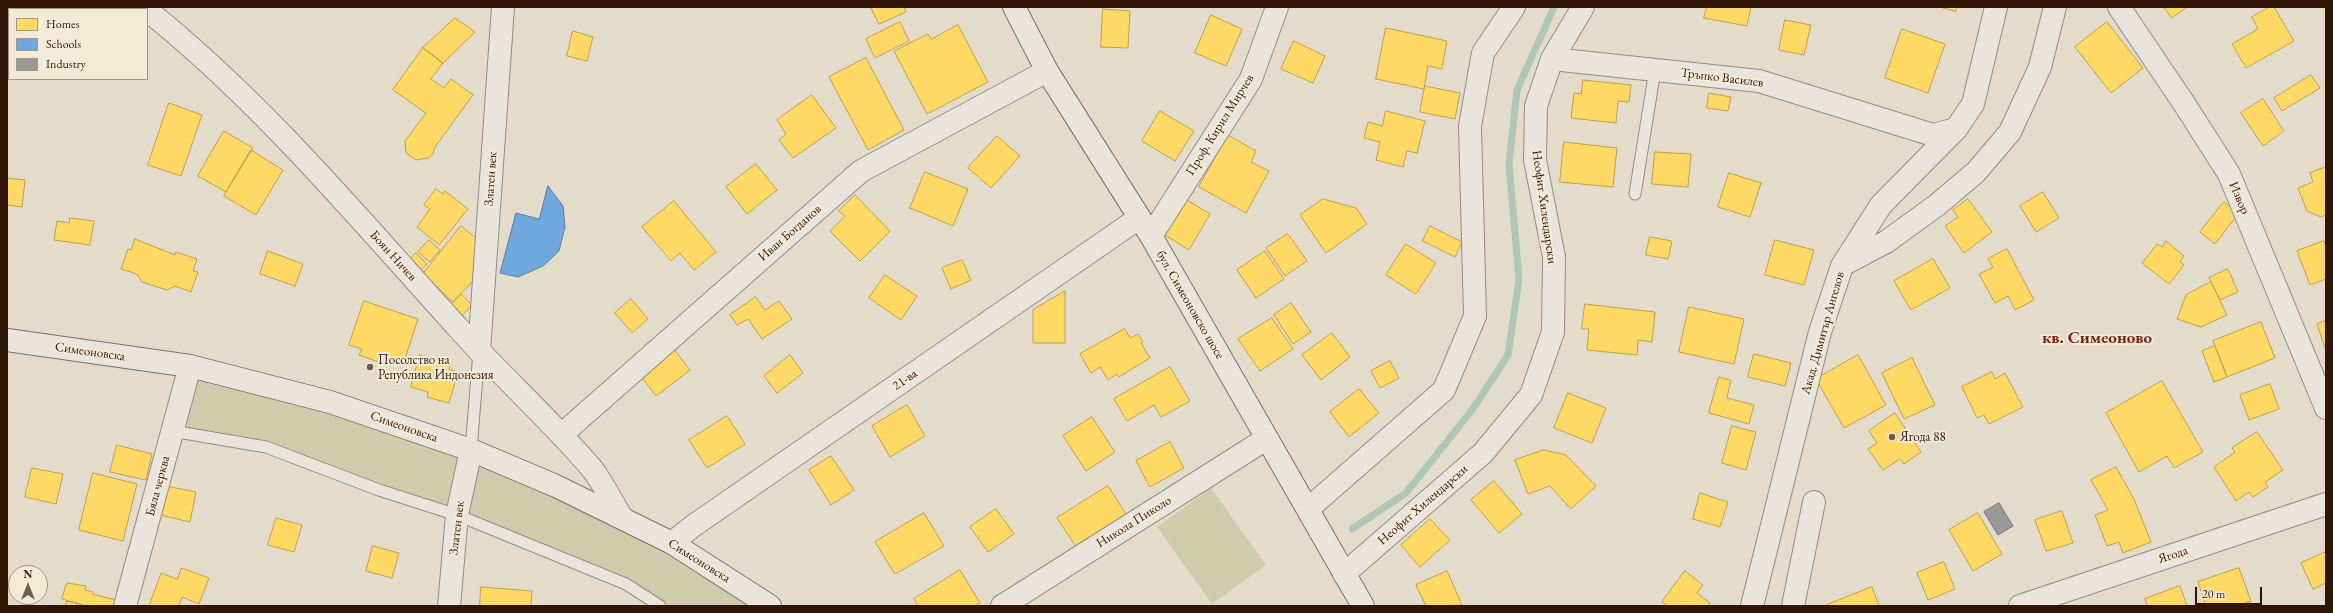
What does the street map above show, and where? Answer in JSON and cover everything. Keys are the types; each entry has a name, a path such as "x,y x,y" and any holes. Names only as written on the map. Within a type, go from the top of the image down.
{"street":[{"name":"Златен век","path":"479,351 503,7"},
{"name":"бул. Симеоновско шосе","path":"1014,7 1047,71 1145,227 1363,606"},
{"name":"Проф. Кирил Мирчев","path":"1145,227 1251,79 1277,7"},
{"path":"1308,509 1444,390 1475,316 1470,126 1482,52 1514,7"},
{"name":"Неофит Хилендарски","path":"1344,574 1482,453 1531,394 1553,332 1554,257 1535,160 1536,106 1552,59 1583,7"},
{"name":"Акад. Димитър Ангелов","path":"1752,606 1820,332 1842,266 1881,205 1956,129 1973,104 1996,7"},
{"path":"1842,266 1886,242 1937,205 1976,172 2010,132 2040,67 2055,7"},
{"name":"Извор","path":"2119,7 2185,105 2229,174 2326,408"},
{"name":"Боян Ничев","path":"148,12 185,41 288,140 479,351 561,435 594,472 622,518"},
{"name":"Тръпко Василев","path":"1552,59 1759,81 1933,135 1956,129"},
{"name":"Иван Богданов","path":"561,435 861,172 1047,71"},
{"name":"21-ва","path":"672,543 700,522 1145,227"},
{"name":"Симеоновска","path":"7,340 190,366 330,402 471,450 556,486 672,543 770,606"},
{"name":"Бяла черква","path":"125,606 190,366"},
{"name":"Никола Пиколо","path":"1002,606 1266,439"},
{"name":"Златен век","path":"449,606 457,515 471,450"},
{"path":"1793,606 1814,502"},
{"name":"Ягода","path":"2020,606 2326,504"}],"lane":[{"path":"1635,194 1655,70"},
{"path":"471,450 479,351"},
{"path":"172,431 266,447 379,490 457,515 626,584 660,606"}],"green space":[{"path":"190,366 471,450 770,606 660,606 626,584 266,447 172,431"},
{"path":"1211,488 1266,565 1212,604 1157,527"}],"building: Homes":[{"path":"7,7 38,7 8,8 7,35"},
{"path":"871,7 904,7 906,12 879,24"},
{"path":"1707,7 1751,7 1747,26 1704,18"},
{"path":"1940,7 1957,7 1956,11"},
{"path":"2164,7 2187,7 2172,18"},
{"path":"2270,7 2274,7 2294,41 2246,68 2232,44 2258,29 2252,17"},
{"path":"1103,9 1130,11 1128,48 1101,47"},
{"path":"1211,15 1242,29 1226,66 1195,53"},
{"path":"455,18 475,32 443,63 423,48"},
{"path":"1785,20 1811,25 1804,55 1779,50"},
{"path":"900,22 909,41 875,58 866,39"},
{"path":"2107,22 2143,68 2111,93 2075,47"},
{"path":"958,25 988,82 927,114 894,51 928,34 931,39"},
{"path":"1386,28 1447,41 1442,69 1428,66 1424,89 1376,79"},
{"path":"1902,29 1945,44 1928,93 1885,78"},
{"path":"573,31 593,37 587,61 567,56"},
{"path":"1294,41 1325,56 1313,83 1281,69"},
{"path":"423,48 443,63 431,79 444,88 451,79 473,95 435,147 433,154 428,158 416,160 406,153 405,141 426,113 393,90"},
{"path":"866,58 904,130 868,150 829,77"},
{"path":"2311,75 2320,88 2282,111 2274,98"},
{"path":"1583,80 1631,85 1629,102 1618,101 1616,123 1571,118 1574,93 1581,94"},
{"path":"1425,86 1460,93 1455,119 1420,112"},
{"path":"1709,93 1731,97 1728,111 1707,108"},
{"path":"812,95 836,128 793,158 779,140 786,134 777,120"},
{"path":"2263,99 2284,131 2263,146 2241,113"},
{"path":"169,103 202,115 181,176 148,165"},
{"path":"1160,111 1194,131 1175,161 1142,141"},
{"path":"1386,111 1425,121 1417,153 1407,151 1403,167 1376,160 1380,142 1364,138 1368,122 1382,126"},
{"path":"224,131 253,148 226,192 198,176"},
{"path":"1228,135 1256,151 1251,162 1269,171 1246,213 1199,187"},
{"path":"997,136 1020,156 991,188 968,168"},
{"path":"1564,142 1617,148 1613,187 1560,182"},
{"path":"251,150 283,170 256,215 224,196"},
{"path":"1655,152 1691,154 1688,187 1652,184"},
{"path":"756,164 777,190 747,214 726,187"},
{"path":"2326,167 2326,215 2321,217 2307,211 2298,188 2313,182 2310,173"},
{"path":"925,172 968,189 953,226 910,208"},
{"path":"1729,173 1761,183 1750,217 1718,207"},
{"path":"7,178 25,180 22,207 7,205"},
{"path":"436,189 443,194 445,191 468,209 439,245 417,227 430,209 424,205"},
{"path":"2043,192 2059,218 2036,232 2020,206"},
{"path":"855,195 890,231 860,261 830,231 845,216 839,211"},
{"path":"1323,199 1356,208 1367,224 1326,253 1300,215"},
{"path":"1968,199 1992,232 1964,253 1945,226 1958,217 1953,210"},
{"path":"1187,200 1210,214 1189,250 1165,235"},
{"path":"674,201 716,252 694,270 680,253 671,261 642,227"},
{"path":"2224,202 2239,213 2215,244 2200,232"},
{"path":"70,218 94,221 90,245 54,240 57,221 69,223"},
{"path":"461,226 485,245 475,279 453,302 423,274"},
{"path":"1430,226 1462,242 1455,257 1423,241"},
{"path":"1288,234 1307,261 1285,276 1266,248"},
{"path":"1650,237 1672,241 1668,259 1646,255"},
{"path":"135,239 175,255 176,252 197,259 193,271 198,272 191,292 175,286 167,290 142,282 137,274 121,269 128,249 131,250"},
{"path":"429,240 440,250 430,262 418,252"},
{"path":"1775,240 1814,250 1804,285 1765,275"},
{"path":"2166,241 2184,256 2180,262 2184,265 2169,284 2142,263 2157,244 2162,247"},
{"path":"2324,241 2326,247 2326,279 2310,285 2297,251"},
{"path":"1406,244 1436,263 1416,294 1386,275"},
{"path":"2007,249 2034,300 2015,310 2008,296 1995,303 1979,274 1993,267 1988,259"},
{"path":"268,251 303,264 295,286 260,274"},
{"path":"1265,251 1284,279 1256,298 1237,270"},
{"path":"416,253 427,264 421,270 410,259"},
{"path":"1933,259 1950,288 1911,310 1894,281"},
{"path":"962,260 971,280 951,289 942,268"},
{"path":"2228,269 2238,292 2220,300 2209,278"},
{"path":"885,275 917,296 901,320 869,298"},
{"path":"2211,282 2227,315 2201,327 2177,319 2186,295"},
{"path":"1065,291 1065,343 1033,343 1033,310"},
{"path":"461,294 472,305 462,316 450,306"},
{"path":"756,297 765,310 779,301 792,319 762,339 748,319 737,325 730,315"},
{"path":"631,299 648,319 632,333 615,313"},
{"path":"364,301 418,319 403,365 392,361 390,366 359,355 362,349 349,345"},
{"path":"1291,303 1311,332 1293,344 1274,315"},
{"path":"1585,304 1655,312 1652,342 1638,340 1637,355 1587,350 1589,329 1582,329"},
{"path":"1689,307 1744,319 1734,364 1679,352"},
{"path":"1272,318 1293,349 1260,371 1238,339"},
{"path":"2326,321 2326,351 2317,324"},
{"path":"2261,322 2275,358 2227,377 2213,341"},
{"path":"1125,329 1130,338 1138,334 1143,342 1141,343 1150,358 1119,377 1117,374 1108,380 1100,367 1091,373 1080,354"},
{"path":"1332,333 1350,357 1321,380 1302,355"},
{"path":"2215,346 2227,377 2214,382 2202,351"},
{"path":"674,349 690,370 656,396 640,375"},
{"path":"1754,354 1791,363 1785,386 1748,377"},
{"path":"420,355 451,364 449,369 458,372 449,403 427,397 428,392 411,387"},
{"path":"790,355 803,373 777,393 764,376"},
{"path":"1858,355 1886,405 1844,428 1816,379"},
{"path":"1912,358 1935,405 1904,419 1882,373"},
{"path":"1390,361 1399,378 1380,388 1371,371"},
{"path":"1170,367 1190,401 1161,417 1154,405 1127,421 1114,399"},
{"path":"1992,372 1995,379 2005,373 2023,407 1989,424 1984,415 1977,418 1962,387"},
{"path":"1719,377 1731,380 1727,398 1754,405 1749,424 1709,413"},
{"path":"2162,381 2203,452 2174,468 2167,456 2139,472 2106,413"},
{"path":"2270,384 2279,409 2249,420 2240,395"},
{"path":"1359,389 1379,413 1349,437 1330,412"},
{"path":"1568,393 1606,408 1592,443 1554,428"},
{"path":"907,405 925,436 890,457 872,426"},
{"name":"Ягода 88","path":"1895,413 1921,452 1904,464 1900,459 1883,470 1868,449 1877,443 1869,431"},
{"path":"727,416 745,444 707,468 689,440"},
{"path":"1092,417 1115,452 1086,471 1063,436"},
{"path":"1732,426 1756,432 1746,470 1722,463"},
{"path":"2257,432 2283,470 2265,482 2268,487 2253,497 2249,492 2236,501 2214,467 2235,452 2232,448"},
{"path":"1170,442 1184,468 1150,487 1136,461"},
{"path":"117,445 152,454 146,480 110,472"},
{"path":"1544,450 1566,455 1596,486 1571,509 1550,486 1528,494 1515,460"},
{"path":"831,456 854,490 831,505 809,470"},
{"path":"2116,467 2134,499 2151,542 2123,553 2119,542 2107,546 2095,515 2108,510 2091,480"},
{"path":"32,468 63,474 56,504 25,497"},
{"path":"93,473 137,484 123,541 79,530"},
{"path":"1494,481 1522,514 1499,533 1471,500"},
{"path":"166,486 196,492 190,522 160,515"},
{"path":"1108,486 1126,514 1076,547 1057,518"},
{"path":"1700,493 1728,502 1720,527 1693,519"},
{"path":"996,509 1014,534 988,552 970,527"},
{"path":"2062,511 2073,543 2046,551 2035,520"},
{"path":"924,513 944,546 895,574 875,542"},
{"path":"1978,513 2002,554 1973,571 1949,530"},
{"path":"276,518 302,525 294,552 268,545"},
{"path":"1430,519 1450,540 1420,567 1401,545"},
{"path":"373,546 399,553 392,578 366,571"},
{"path":"2326,552 2326,583 2313,589 2301,563"},
{"path":"1944,562 1955,589 1928,600 1917,573"},
{"path":"182,568 209,578 199,604 182,597 179,606 149,606 161,573 177,579"},
{"path":"2239,568 2251,601 2237,606 2206,606 2198,582"},
{"path":"960,570 980,603 975,606 918,606 914,599"},
{"path":"1447,571 1462,605 1426,606 1416,585"},
{"path":"1685,571 1703,585 1697,593 1710,603 1708,606 1667,606 1662,602"},
{"path":"67,583 86,586 85,590 93,592 92,594 116,600 114,606 86,606 62,599"},
{"path":"2180,586 2187,606 2147,606 2145,599"},
{"path":"481,587 532,591 531,606 480,606"},
{"path":"1872,587 1879,606 1827,605"},
{"path":"67,601 77,603 76,606 66,606"},
{"path":"2250,602 2251,606 2239,606"}],"building: Schools":[{"path":"548,186 563,206 565,227 559,251 543,266 518,277 500,273 516,213 539,219"}],"building: Industry":[{"path":"1999,503 2013,526 1998,535 1984,512"}],"waterway":[{"path":"1352,529 1406,493 1472,410 1508,355 1519,279 1509,164 1517,90 1554,7"}],"place":[{"name":"Посолство на Република Индонезия","path":"370,367"},
{"name":"Ягода 88","path":"1892,437"}],"district":[{"name":"кв. Симеоново","path":"2097,338"}]}
